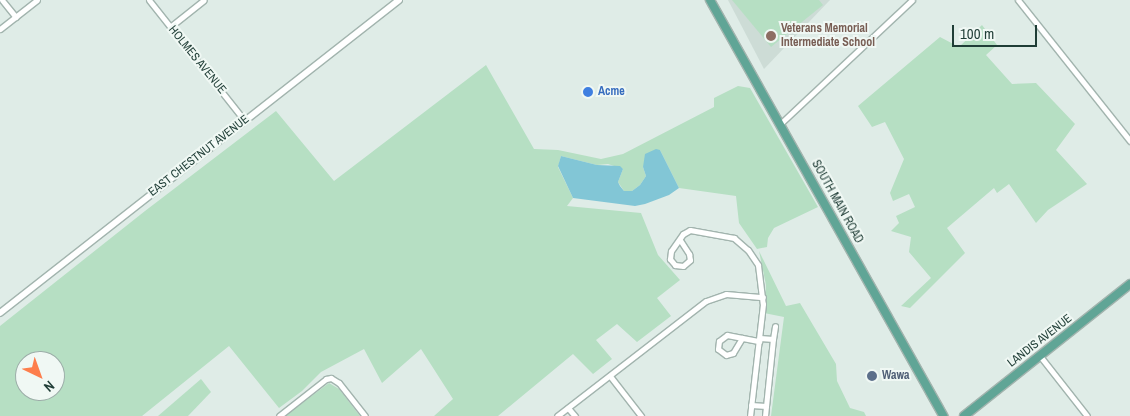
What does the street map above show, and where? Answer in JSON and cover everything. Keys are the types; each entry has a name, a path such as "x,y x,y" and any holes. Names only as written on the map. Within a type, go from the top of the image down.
{"main road":[{"name":"SOUTH MAIN ROAD","path":"710,0 942,416"},
{"name":"LANDIS AVENUE","path":"964,416 1130,284"}],"street":[{"path":"2,0 16,17"},
{"path":"0,30 37,0"},
{"name":"HOLMES AVENUE","path":"149,0 245,120"},
{"path":"170,27 204,0"},
{"name":"EAST CHESTNUT AVENUE","path":"0,313 399,0"},
{"path":"780,124 912,0"},
{"path":"1018,0 1130,141"},
{"path":"680,240 689,254 690,260 679,266 672,263 669,255 682,234 690,230 727,235 734,238 754,256 761,278 763,296 760,339 750,416"},
{"path":"557,416 713,298 726,294 763,296"},
{"path":"764,416 775,326"},
{"path":"742,338 733,354 726,355 718,349 718,341 722,336 727,335 742,338 773,339"},
{"path":"1040,356 1087,416"},
{"path":"610,376 641,416"},
{"path":"279,416 326,379 331,378 339,383 365,416"},
{"path":"751,405 766,406"},
{"path":"568,408 575,416"}],"shaded area":[{"name":"Veterans Memorial Intermediate School","path":"728,0 830,0 764,69"}],"green space":[{"name":"Veterans Memorial Intermediate School","path":"732,0 819,0 823,5 771,47"},
{"path":"982,25 997,45 986,55 1012,84 1036,83 1075,124 1056,150 1087,184 1048,210 1036,223 1009,184 997,193 994,188 947,228 965,253 910,308 901,306 931,278 909,252 911,237 891,231 899,223 896,216 915,207 909,194 893,201 890,193 904,159 885,122 872,127 858,106 940,37 959,47"},
{"path":"486,65 534,149 558,150 601,159 623,154 714,107 714,98 738,86 750,88 818,207 774,228 768,238 767,247 757,249 739,223 736,196 679,188 660,150 643,167 646,176 640,185 632,191 624,191 618,182 623,169 608,164 597,165 561,156 558,167 573,198 567,206 641,213 658,255 680,280 657,298 671,316 637,342 617,324 596,340 612,359 593,374 573,354 498,416 434,416 453,399 421,349 382,383 364,349 321,372 302,391 279,408 229,346 142,416 0,416 0,326 145,211 276,111 334,181"},
{"path":"759,251 786,306 800,303 836,364 837,381 850,408 864,412 866,416 771,416 784,317 764,313 766,285"},
{"path":"201,379 211,392 188,416 158,416"},
{"path":"329,383 339,389 360,416 285,416"}],"water":[{"path":"656,149 660,150 679,188 669,195 635,206 573,198 558,166 561,156 597,165 620,166 623,169 618,182 624,191 632,191 640,185 646,176 643,167 645,154"}],"place":[{"name":"Veterans Memorial Intermediate School","path":"771,36"},
{"name":"Acme","path":"588,92"},
{"name":"Wawa","path":"872,376"}]}
